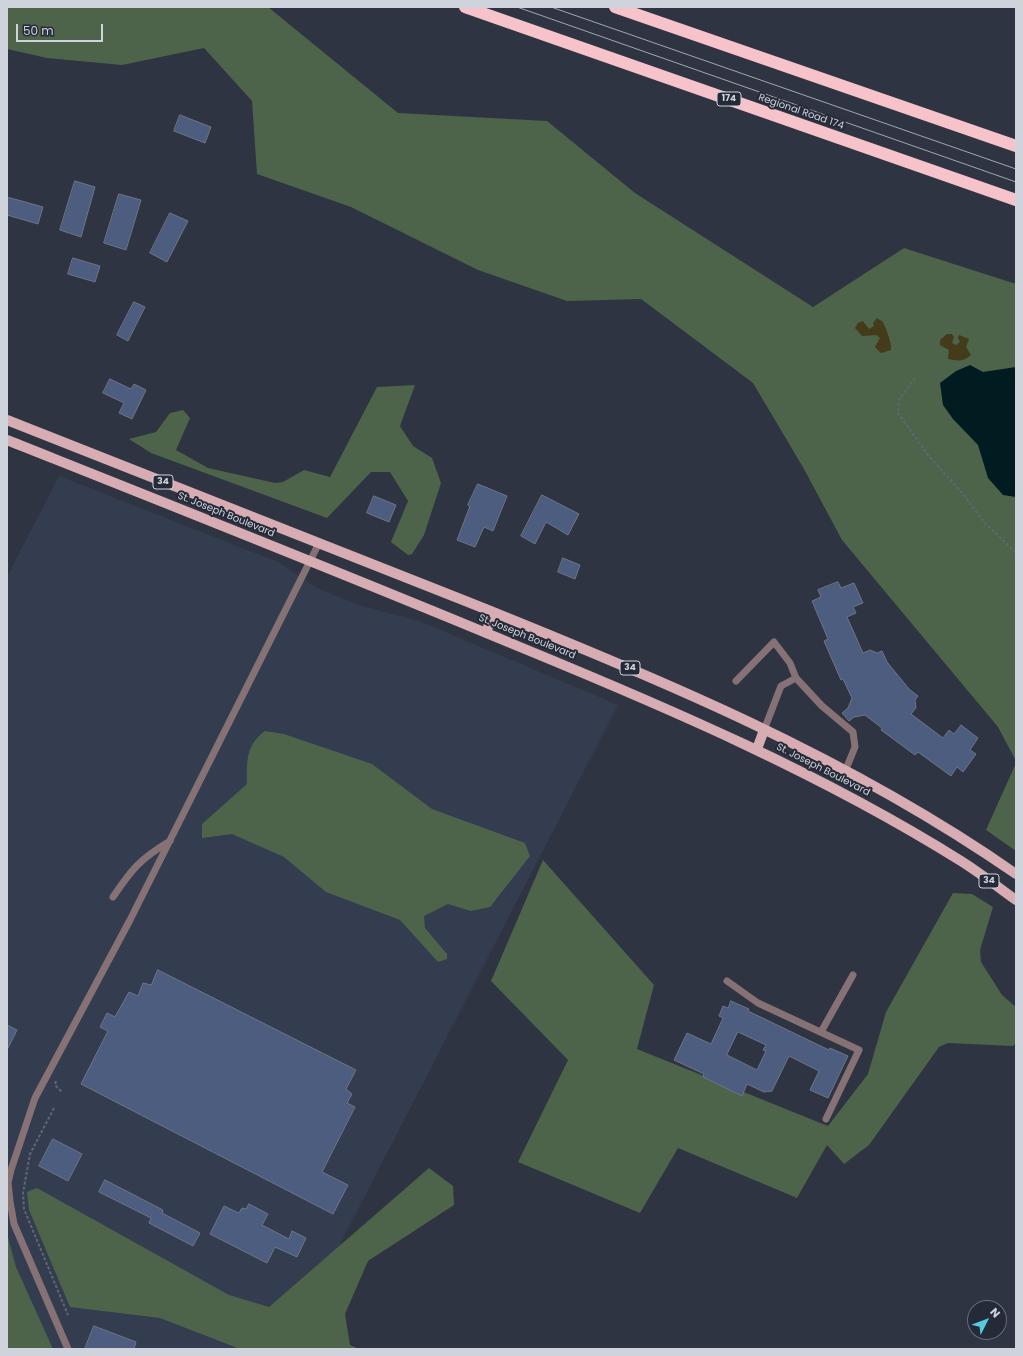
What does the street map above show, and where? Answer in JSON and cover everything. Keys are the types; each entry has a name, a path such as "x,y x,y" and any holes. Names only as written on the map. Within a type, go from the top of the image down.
{"highway":[{"name":"Regional Road 174","path":"465,7 1016,200"},
{"path":"615,7 1016,146"}],"main road":[{"name":"St. Joseph Boulevard","path":"7,420 639,671 846,769 972,844 1016,874"},
{"name":"St. Joseph Boulevard","path":"7,440 486,633 634,694 757,749 835,788 963,862 1016,900"},
{"path":"486,633 493,612"},
{"path":"757,749 764,730"}],"lane":[{"path":"68,1349 14,1224 8,1183 11,1170 35,1098 170,841 311,562 319,543"},
{"path":"736,681 774,642 790,663 796,678 822,706 853,732 855,747 846,769"},
{"path":"764,730 781,686 796,678"},
{"path":"113,897 129,873 142,859 170,841"},
{"path":"821,1032 853,975"},
{"path":"727,981 758,1003 859,1050 826,1119"}],"path":[{"path":"915,378 899,400 898,413 928,455 963,494 984,522 1016,553"},
{"path":"59,1075 55,1086 62,1092"},
{"path":"54,1108 30,1154 24,1192 24,1210 68,1315"}],"shaded area":[{"path":"970,365 983,372 1016,367 1016,497 1003,495 988,478 978,445 953,419 943,405 940,383 956,371"},
{"path":"59,476 278,562 317,588 358,605 419,621 618,705 286,1349 7,1349 7,577"}],"green space":[{"path":"7,7 268,7 398,113 547,121 635,193 813,307 904,248 1016,284 1016,761 998,727 842,540 804,469 753,383 641,299 567,301 478,270 351,207 257,174 252,101 204,48 122,65 47,58 7,49"},
{"path":"415,385 400,426 413,446 432,458 441,483 424,535 412,554 408,555 391,542 408,501 390,472 371,472 327,518 151,453 129,439 156,432 170,413 183,410 190,418 176,450 208,468 275,483 283,482 304,470 330,477 377,387"},
{"path":"265,731 284,734 372,764 432,809 525,843 530,856 490,907 471,911 448,904 424,916 425,928 447,954 447,959 438,962 400,920 326,892 284,857 232,834 202,838 202,824 247,784 248,755 258,737"},
{"path":"1016,763 1016,851 986,830"},
{"path":"543,860 654,985 637,1049 828,1126 868,1074 886,1012 953,893 972,894 993,907 980,950 981,962 1002,995 1016,1007 1016,1043 1013,1046 948,1043 939,1047 869,1145 844,1164 827,1145 797,1198 678,1148 640,1213 518,1162 568,1060 491,981"},
{"path":"429,1168 453,1186 454,1205 368,1261 345,1314 350,1345 359,1349 240,1349 160,1318 70,1307 29,1210 27,1192 37,1188 229,1295 269,1307"},
{"path":"7,1234 16,1267 53,1349 7,1349"}],"sand":[{"path":"877,318 883,322 891,344 891,350 881,353 875,347 880,338 876,335 862,336 855,328 858,323 863,321 869,329 874,326 873,323"},
{"path":"947,334 952,334 954,337 952,343 956,345 960,342 958,338 959,335 969,339 966,347 971,355 966,359 948,359 949,350 940,345 940,340"}],"building":[{"path":"180,115 211,127 205,143 174,131"},
{"path":"75,181 95,187 81,237 60,230"},
{"path":"119,194 141,200 126,250 104,243"},
{"path":"7,197 43,207 38,224 7,215"},
{"path":"170,213 188,221 167,262 150,253"},
{"path":"73,258 100,266 95,282 68,274"},
{"path":"134,302 145,307 128,341 117,335"},
{"path":"110,379 131,389 134,384 146,390 132,419 119,413 124,403 103,393"},
{"path":"478,484 507,496 493,531 484,527 475,547 457,540 470,506 468,505"},
{"path":"542,495 579,514 568,535 546,522 535,544 521,536"},
{"path":"374,496 396,505 389,522 367,513"},
{"path":"563,558 580,565 575,579 558,572"},
{"path":"838,582 841,588 854,583 863,603 853,607 856,613 847,617 863,653 870,650 877,653 882,651 887,662 909,689 918,696 915,700 916,708 911,714 943,738 949,730 954,734 961,725 978,738 970,750 976,754 963,772 957,767 951,776 918,752 915,755 881,730 882,728 865,715 854,717 849,721 842,713 848,708 852,698 843,679 841,680 824,641 828,639 812,601 821,597 818,590"},
{"path":"158,970 356,1070 346,1089 352,1094 347,1103 355,1107 322,1172 348,1185 333,1214 81,1084 108,1031 100,1027 107,1013 115,1017 129,992 138,996 143,983 151,985"},
{"path":"731,1001 749,1009 748,1011 829,1050 830,1048 848,1056 828,1098 810,1090 819,1071 789,1056 772,1091 764,1092 747,1084 742,1096 703,1077 704,1074 674,1060 687,1033 711,1044 723,1018 719,1016 723,1006 728,1008","holes":["738,1032 766,1045 763,1050 766,1051 757,1070 727,1055"]},
{"path":"7,1025 17,1030 7,1050"},
{"path":"53,1139 82,1154 68,1181 39,1166"},
{"path":"105,1180 163,1210 162,1213 200,1233 193,1246 149,1223 151,1218 99,1192"},
{"path":"249,1204 268,1214 262,1225 289,1239 292,1231 306,1238 297,1257 275,1247 267,1263 210,1234 224,1206 239,1213 242,1208 246,1209"},
{"path":"94,1326 136,1342 134,1349 85,1349"}],"tram line":[{"path":"517,7 1016,182"},
{"path":"551,7 1016,169"}]}
